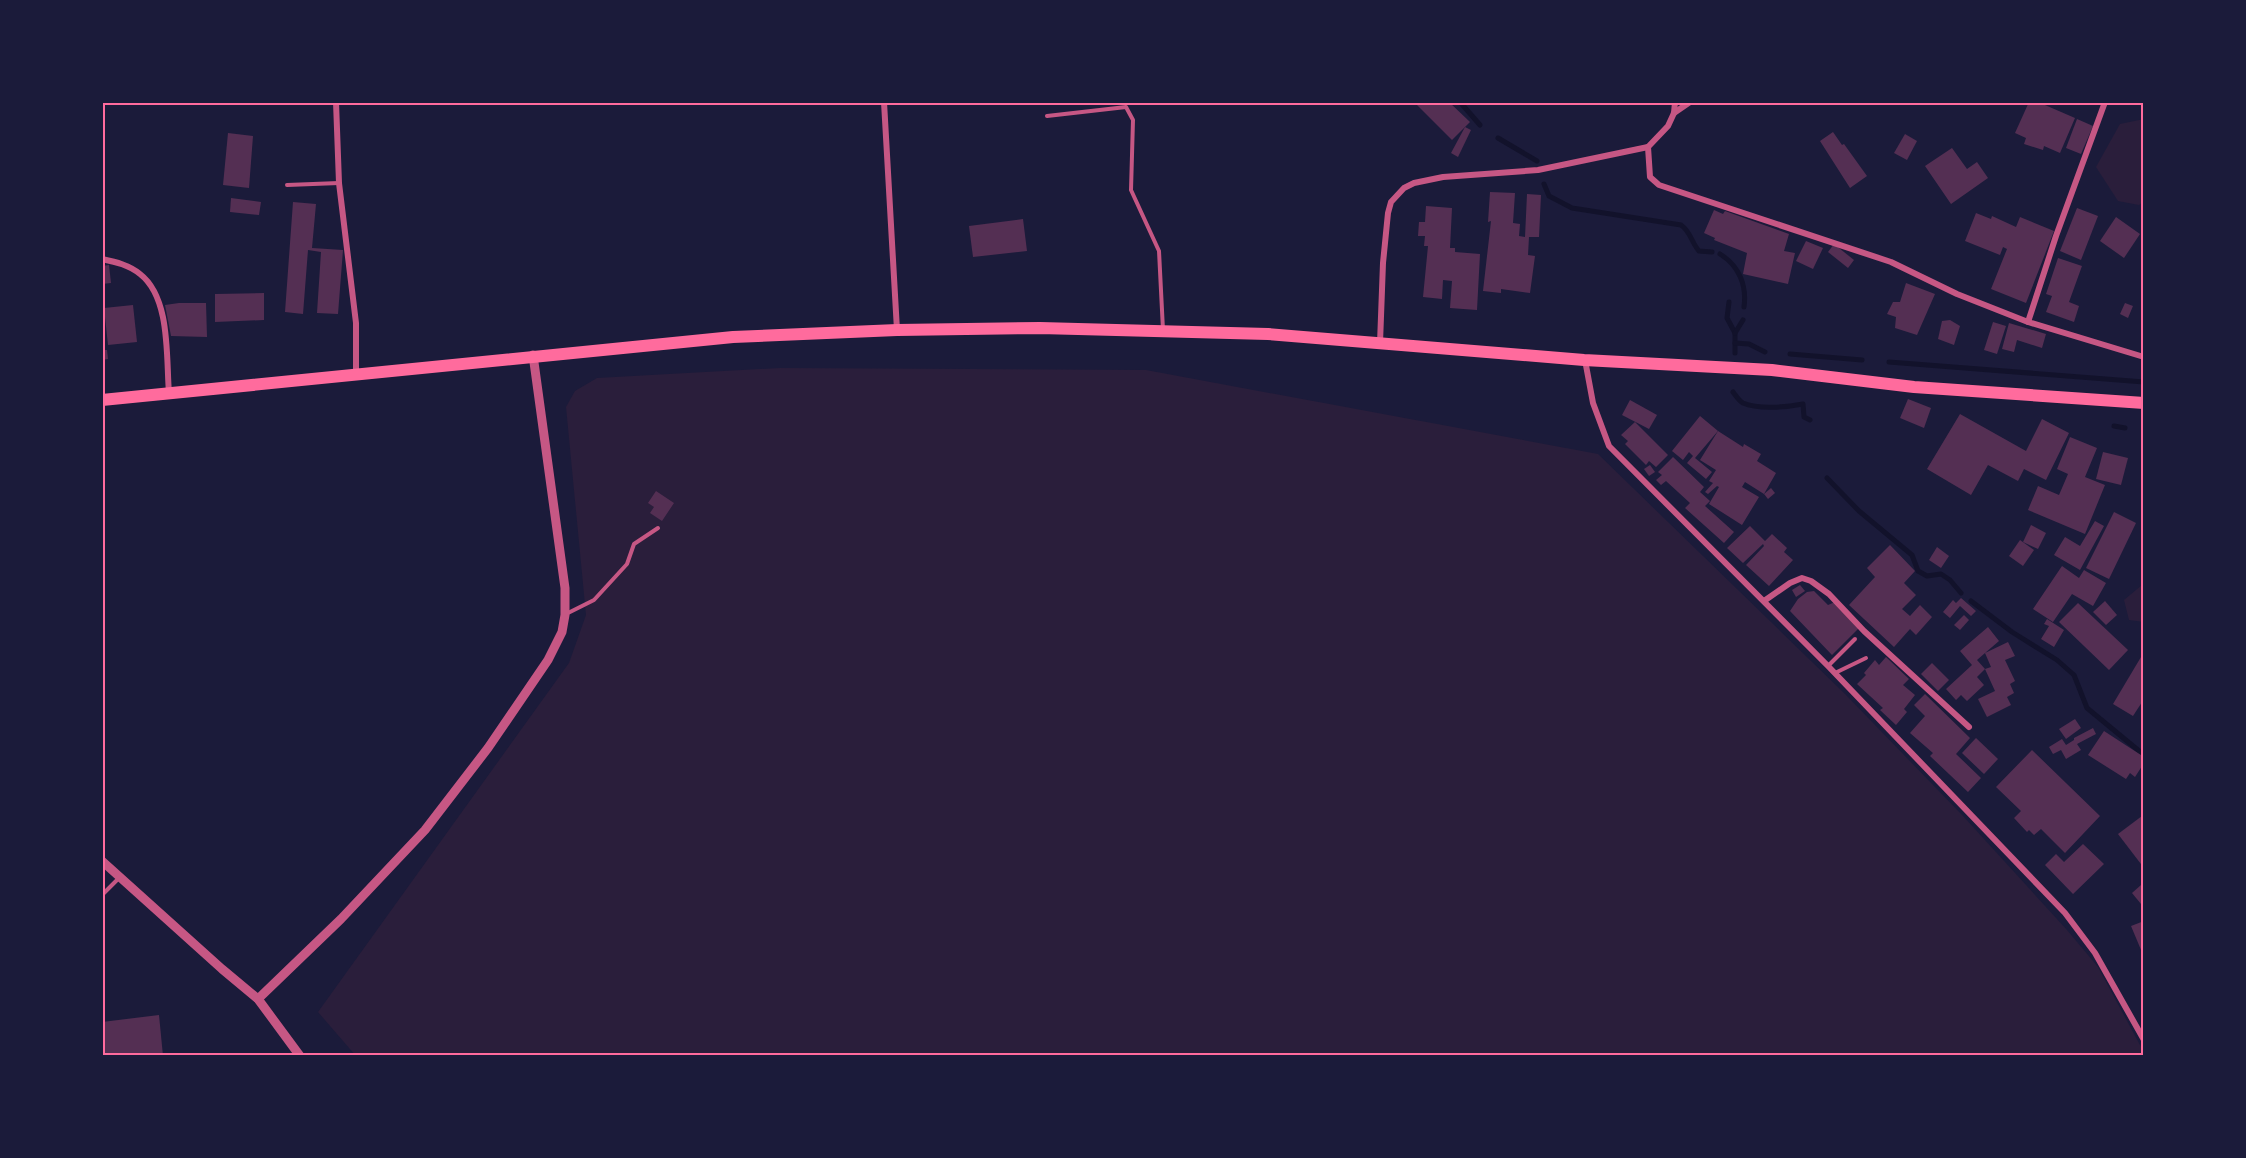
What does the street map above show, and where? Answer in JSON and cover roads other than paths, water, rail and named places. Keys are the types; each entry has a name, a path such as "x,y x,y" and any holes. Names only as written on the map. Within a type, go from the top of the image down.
{"main road":[{"path":"102,400 533,355 733,337 897,330 1040,328 1268,334 1584,360 1772,370 1914,387 2144,403"}],"street":[{"path":"336,102 339,183 357,324 356,374"},
{"path":"884,102 897,330"},
{"path":"1380,343 1383,263 1388,213 1391,202 1404,188 1414,183 1443,177 1538,170 1648,147 1668,126 1674,113 1675,102"},
{"path":"1674,113 1690,102"},
{"path":"2028,322 2056,236 2105,102"},
{"path":"1648,147 1650,177 1659,185 1891,262 1957,294 2028,322 2144,357"},
{"path":"102,259 123,264 142,275 158,300 163,316 169,394"},
{"path":"258,999 341,919 425,830 488,748 548,660 562,632 565,615 565,588 533,355"},
{"path":"1584,360 1593,403 1610,446 1828,666 2065,913 2095,953 2144,1040"},
{"path":"1764,601 1790,583 1802,578 1811,581 1829,594 1864,631 1969,728"},
{"path":"102,861 258,999 300,1056"}],"lane":[{"path":"1047,116 1126,106 1133,120 1131,190 1159,251 1163,330"},
{"path":"287,185 339,183"},
{"path":"565,615 594,600 627,564 634,544 658,528"},
{"path":"1828,666 1855,639"},
{"path":"1834,673 1866,658"},
{"path":"102,895 119,877"}],"waterway":[{"path":"1460,102 1480,125"},
{"path":"1498,138 1537,161"},
{"path":"1544,184 1549,196 1572,208 1681,225 1699,251 1712,252"},
{"path":"1720,254 1737,270 1743,284 1744,307"},
{"path":"1729,302 1727,318 1735,333 1735,353"},
{"path":"1735,333 1743,320"},
{"path":"1735,343 1749,344 1765,352"},
{"path":"1790,354 1862,360"},
{"path":"1889,362 2144,382"},
{"path":"1733,392 1742,402 1757,407 1803,404 1804,417 1810,420"},
{"path":"2114,426 2125,428"},
{"path":"1827,478 1859,511 1912,555 1918,571 1927,576 1941,574 1950,580 1961,593"},
{"path":"1971,601 2012,632 2057,660 2074,675 2087,708 2144,755"}]}
